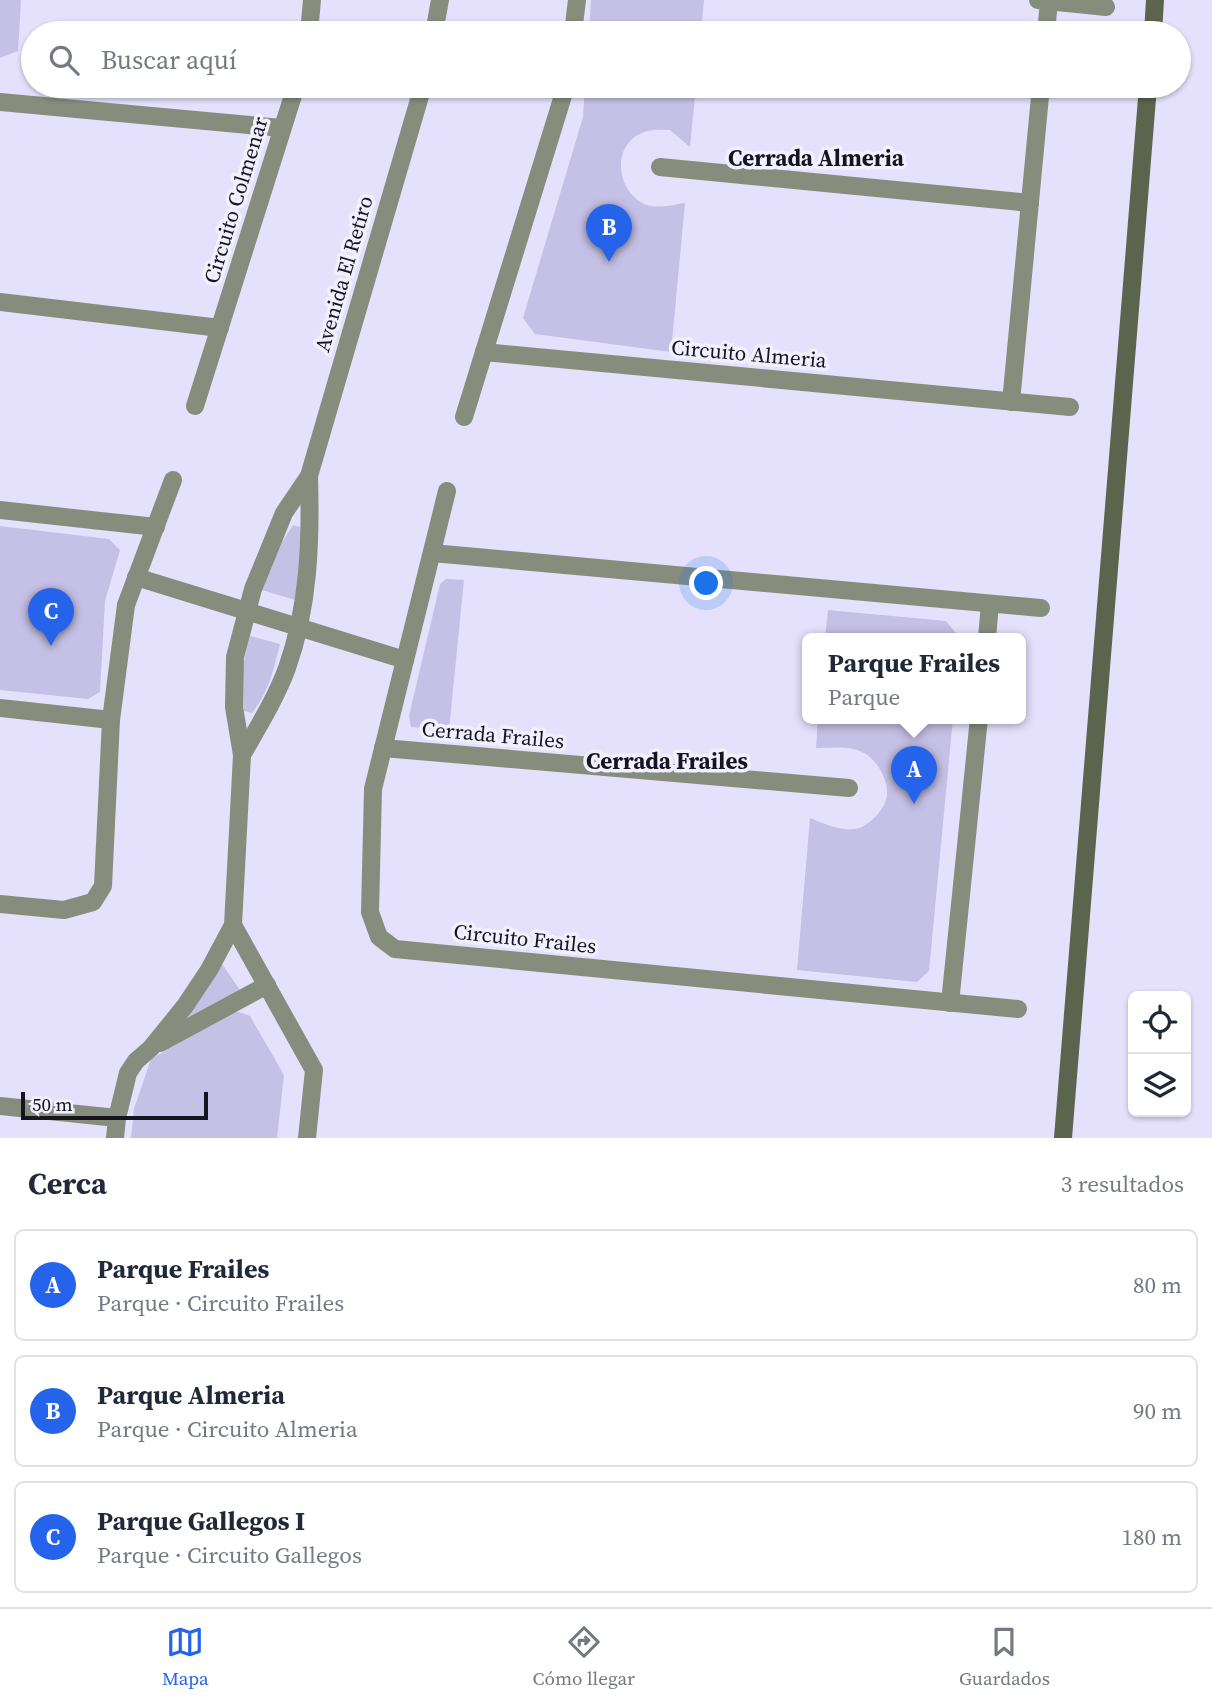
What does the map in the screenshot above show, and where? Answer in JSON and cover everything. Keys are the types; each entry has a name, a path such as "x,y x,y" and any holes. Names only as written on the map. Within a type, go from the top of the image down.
{"main road":[{"path":"1154,21 1155,0"},
{"path":"1063,1138 1147,98"}],"street":[{"path":"310,21 312,0"},
{"path":"437,21 440,0"},
{"path":"574,21 577,0"},
{"path":"1045,21 1043,1 1106,7"},
{"name":"Circuito Colmenar","path":"195,406 292,98"},
{"name":"Avenida El Retiro","path":"242,755 286,670 304,606 310,542 309,476 419,98"},
{"path":"464,417 562,98"},
{"path":"1011,402 1040,98"},
{"path":"0,102 282,128"},
{"path":"660,167 1030,203"},
{"path":"0,302 220,328"},
{"name":"Circuito Almeria","path":"484,352 1070,407"},
{"name":"Avenida El Retiro","path":"233,925 242,755 234,707 236,657 245,611 284,513 309,476"},
{"path":"0,904 64,910 93,902 103,886 111,720 126,605 173,480"},
{"name":"Circuito Frailes","path":"447,491 373,789 370,912 379,937 396,949 1018,1009"},
{"path":"0,510 156,527"},
{"path":"432,553 1041,608"},
{"path":"136,578 405,660"},
{"path":"987,633 990,604"},
{"path":"0,708 111,720"},
{"path":"950,1003 978,724"},
{"name":"Cerrada Frailes","path":"383,748 849,789"},
{"path":"233,925 314,1070 307,1138 314,1138"},
{"path":"151,1048 185,1006 209,970 233,925"},
{"path":"115,1138 128,1073 135,1061 151,1048 267,985"},
{"path":"0,1106 117,1118"}],"shaded area":[{"path":"0,0 21,0 18,51 0,58"},
{"path":"591,0 704,0 702,21 590,21"},
{"path":"584,98 695,98 690,147 670,130 648,131 628,143 621,164 626,186 642,203 657,207 685,203 671,352 535,334 523,318 583,117"},
{"path":"293,525 300,527 301,545 295,600 262,590 279,547"},
{"path":"0,526 109,539 120,550 105,601 100,692 88,699 0,690"},
{"path":"446,579 464,580 449,730 411,727 409,716 440,584"},
{"path":"828,610 946,621 956,633 826,633"},
{"path":"250,636 280,644 273,672 252,713 244,711 242,692"},
{"path":"818,724 952,724 929,971 917,982 797,970 810,818 842,829 856,829 879,813 887,793 886,782 880,770 864,753 846,748 816,748"},
{"path":"222,964 240,990 186,1019"},
{"path":"236,1011 250,1016 284,1075 277,1138 131,1138 134,1109 151,1059"}],"place":[{"name":"Parque Almeria","path":"609,262"},
{"name":"Parque Gallegos I","path":"51,646"},
{"name":"Parque Frailes","path":"914,804"}],"district":[{"name":"Cerrada Almeria","path":"816,158"},
{"name":"Cerrada Frailes","path":"667,761"}]}
